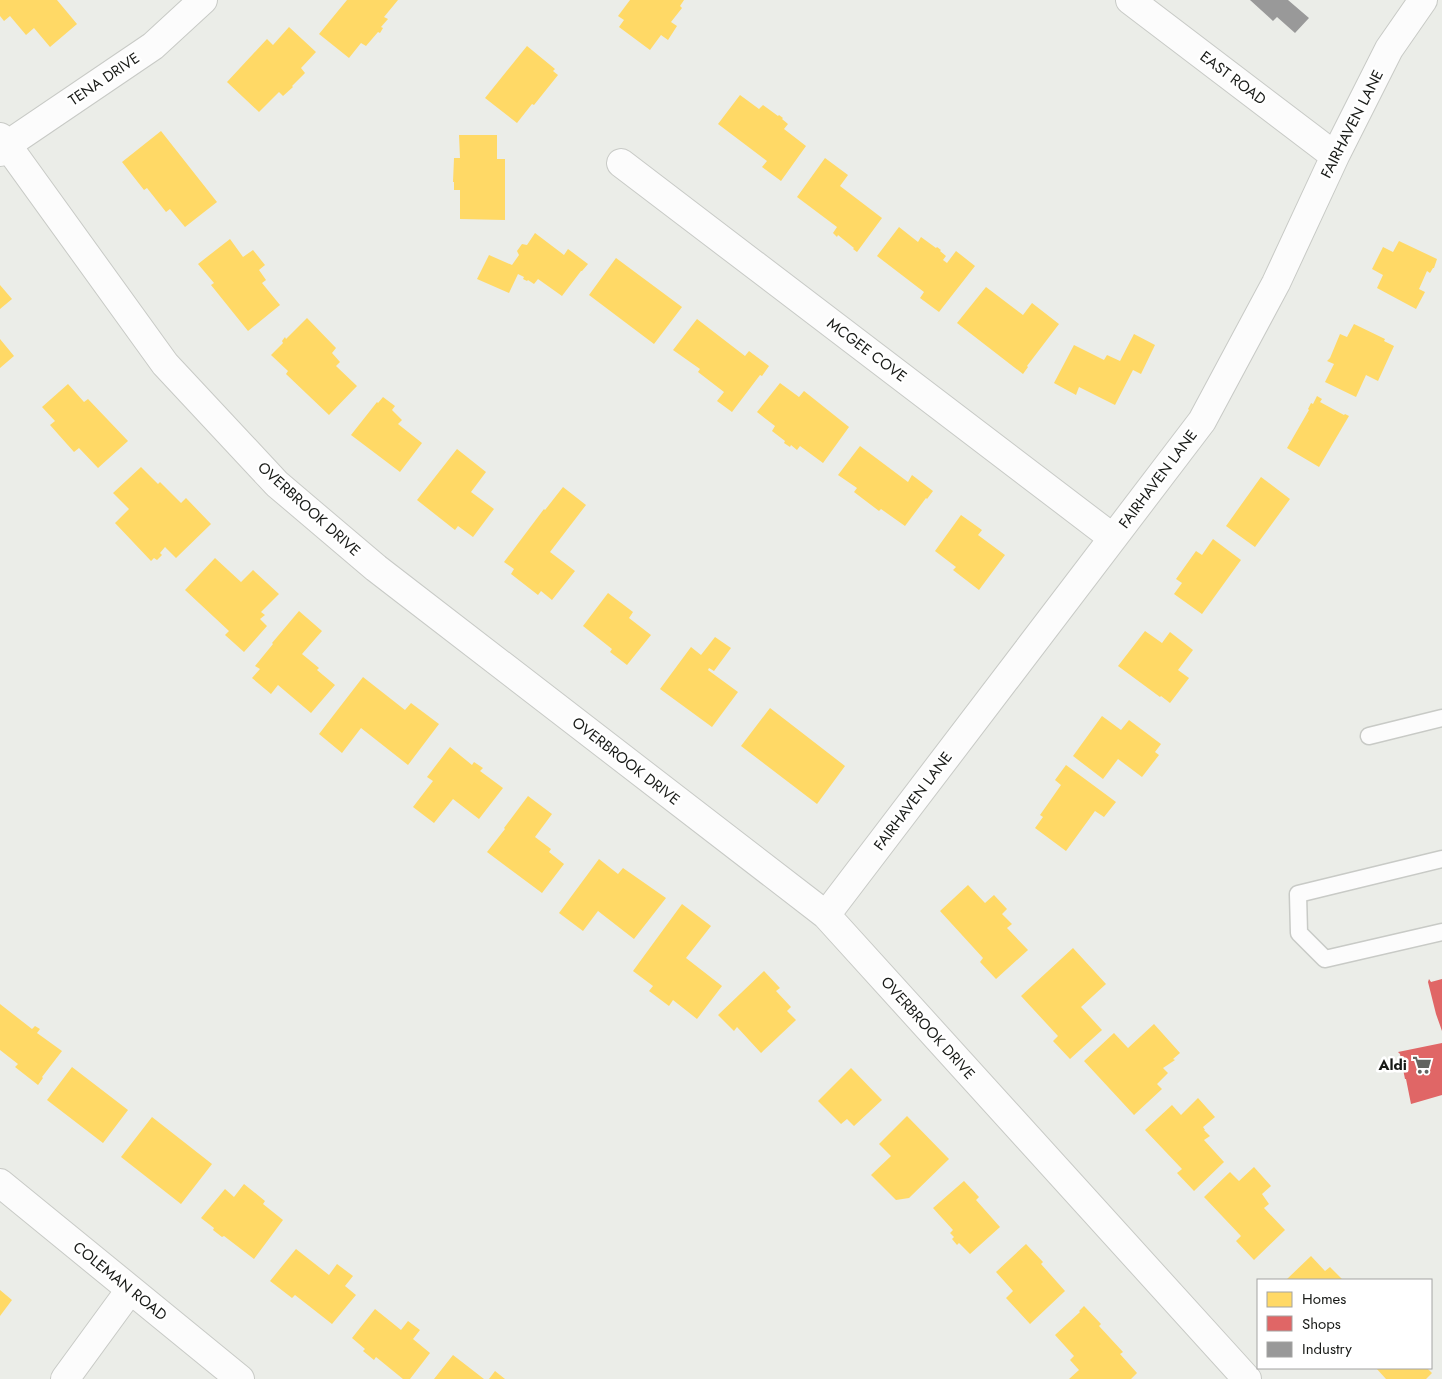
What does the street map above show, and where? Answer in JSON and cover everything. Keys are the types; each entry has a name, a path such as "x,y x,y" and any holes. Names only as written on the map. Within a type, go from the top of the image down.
{"street":[{"name":"TENA DRIVE","path":"2,145 153,46 203,0"},
{"name":"EAST ROAD","path":"1130,0 1336,156"},
{"name":"FAIRHAVEN LANE","path":"826,915 1202,421 1276,283 1336,156 1390,49 1423,0"},
{"name":"OVERBROOK DRIVE","path":"2,145 165,364 277,484 376,568 826,915 1247,1379"},
{"name":"MCGEE COVE","path":"621,163 1113,538"},
{"name":"COLEMAN ROAD","path":"0,1184 240,1379"},
{"path":"65,1379 130,1290"}],"lane":[{"path":"1369,736 1442,718"},
{"path":"1442,859 1298,894 1299,933 1325,959 1442,932"}],"building: Homes":[{"path":"0,0 57,0 77,24 50,47 34,28 26,35 10,16 4,21 0,16"},
{"path":"347,0 398,0 384,17 388,19 381,27 383,28 380,33 378,32 366,46 361,43 349,58 319,34"},
{"path":"630,0 684,0 680,6 682,8 671,22 677,26 668,40 661,35 650,50 619,27 624,20 618,16"},
{"path":"289,27 316,52 301,68 305,73 293,87 283,96 279,92 259,112 227,82 267,39 273,45"},
{"path":"527,46 555,69 553,71 558,75 517,123 485,98"},
{"path":"740,95 759,109 763,105 783,118 788,124 784,129 806,146 781,181 762,167 767,161 718,124"},
{"path":"161,131 217,202 185,227 170,209 166,212 147,188 144,190 122,162"},
{"path":"459,135 497,135 497,159 505,159 505,220 460,219 460,190 454,190 453,182 454,158 460,158"},
{"path":"825,158 848,175 840,186 882,218 857,252 838,235 837,237 833,233 837,227 797,197"},
{"path":"899,227 918,242 921,237 941,250 946,256 943,260 947,263 956,251 975,266 939,312 920,298 924,292 877,256"},
{"path":"535,233 564,255 568,249 588,264 562,296 538,279 534,284 523,279 524,277 518,274 509,293 477,279 489,255 512,265 519,255 517,251 522,244 527,245"},
{"path":"230,239 243,257 253,250 265,265 259,270 266,280 262,283 280,305 248,331 211,285 214,283 198,264"},
{"path":"1399,241 1437,259 1430,273 1427,271 1419,289 1425,292 1416,309 1377,288 1383,275 1372,269 1383,247 1393,252"},
{"path":"616,258 682,307 654,344 589,295"},
{"path":"0,285 12,299 0,309"},
{"path":"986,287 1023,315 1032,303 1059,324 1023,374 957,323"},
{"path":"307,318 336,348 332,353 340,362 336,366 357,386 329,415 286,374 288,371 271,355 283,343 282,341 285,337 286,339"},
{"path":"697,319 745,356 749,351 769,366 732,412 717,401 724,392 698,372 700,369 673,350"},
{"path":"1354,324 1385,339 1384,341 1394,346 1378,381 1366,375 1356,397 1325,382 1334,364 1327,361 1340,334 1347,337"},
{"path":"1134,334 1155,345 1141,374 1133,370 1115,405 1079,387 1076,395 1054,383 1074,345 1104,360 1107,355 1120,361"},
{"path":"0,339 14,356 0,368"},
{"path":"780,383 799,397 804,391 849,427 823,463 800,446 797,450 791,445 790,447 784,443 785,441 772,431 775,426 757,412"},
{"path":"68,384 84,402 88,399 128,441 98,468 79,448 74,452 50,425 55,421 42,407"},
{"path":"1317,396 1322,399 1320,402 1349,416 1319,467 1287,448 1309,410 1311,403 1313,404"},
{"path":"383,397 395,406 392,410 402,420 398,424 422,443 400,472 351,435"},
{"path":"860,446 908,482 912,475 933,491 905,526 881,509 879,511 854,492 857,488 838,475"},
{"path":"457,449 486,472 471,492 494,509 473,537 458,526 455,530 417,500"},
{"path":"141,467 158,484 160,482 181,503 186,498 211,524 176,558 165,547 160,553 162,555 157,560 154,558 151,561 115,523 129,509 113,493"},
{"path":"1261,477 1290,499 1255,547 1226,526"},
{"path":"563,487 586,505 550,552 575,571 552,600 541,591 538,595 511,574 514,569 504,562"},
{"path":"961,515 982,530 978,535 1005,555 979,590 953,570 956,567 935,551"},
{"path":"1213,539 1241,560 1202,614 1174,594 1182,583 1176,579 1196,551 1202,555"},
{"path":"215,558 241,582 253,570 279,594 261,612 265,615 260,619 267,626 244,652 225,635 229,631 185,590"},
{"path":"608,593 633,612 629,618 651,635 627,665 610,652 612,649 583,626"},
{"path":"299,611 322,631 302,654 335,685 311,713 278,685 271,694 252,678 260,669 255,666"},
{"path":"1145,631 1162,643 1170,632 1193,650 1178,670 1189,678 1170,703 1118,666"},
{"path":"715,637 731,648 714,671 709,668 708,670 738,692 712,727 660,689 691,647 701,655"},
{"path":"363,677 405,710 411,703 439,724 408,765 361,728 342,753 319,734"},
{"path":"770,708 845,766 817,804 741,746"},
{"path":"1102,716 1121,730 1129,720 1161,744 1155,752 1159,755 1142,777 1118,759 1103,779 1073,756"},
{"path":"450,747 472,765 474,762 483,768 480,771 503,788 479,819 453,799 434,823 413,807 433,781 427,777"},
{"path":"1066,765 1116,802 1104,817 1095,811 1066,851 1035,828 1043,817 1040,815 1061,785 1055,780"},
{"path":"528,796 552,814 535,837 551,849 549,852 564,864 542,893 487,852"},
{"path":"599,859 618,874 623,868 666,898 634,939 598,911 583,931 559,913"},
{"path":"968,885 985,903 994,895 1007,909 1002,914 1012,924 1007,928 1028,950 996,979 980,962 983,958 940,911"},
{"path":"682,904 711,926 686,958 722,986 697,1019 673,1000 669,1006 649,991 653,986 633,971"},
{"path":"1073,948 1106,984 1081,1007 1102,1030 1070,1059 1053,1041 1058,1036 1021,996"},
{"path":"764,971 780,988 776,991 791,1007 787,1011 796,1020 761,1053 737,1027 734,1031 718,1015"},
{"path":"0,1004 32,1029 35,1026 40,1029 37,1033 62,1051 38,1085 15,1067 18,1064 0,1050"},
{"path":"1154,1024 1180,1053 1173,1059 1175,1060 1163,1068 1168,1073 1157,1084 1162,1089 1134,1115 1084,1061 1114,1033 1128,1048"},
{"path":"72,1067 128,1110 103,1143 47,1100"},
{"path":"851,1068 882,1100 854,1126 847,1119 841,1124 818,1101"},
{"path":"1198,1098 1215,1117 1203,1127 1210,1136 1204,1140 1224,1162 1194,1191 1177,1173 1182,1169 1145,1130 1172,1105 1181,1115"},
{"path":"907,1116 949,1159 909,1198 896,1200 871,1175 891,1156 879,1144"},
{"path":"152,1117 212,1164 181,1204 121,1157"},
{"path":"1254,1167 1271,1186 1262,1194 1269,1204 1264,1208 1285,1230 1254,1260 1236,1241 1241,1236 1204,1197 1230,1172 1239,1181"},
{"path":"964,1181 979,1197 976,1200 1000,1227 970,1254 952,1239 954,1237 950,1233 953,1230 933,1208"},
{"path":"244,1184 265,1201 263,1204 283,1220 254,1259 224,1236 222,1237 201,1218 225,1189 234,1197"},
{"path":"1026,1244 1043,1262 1041,1264 1065,1291 1030,1324 1006,1298 1013,1291 996,1272"},
{"path":"296,1249 329,1275 337,1264 353,1276 345,1286 356,1295 332,1324 295,1295 292,1298 270,1281"},
{"path":"1311,1256 1325,1271 1330,1267 1342,1279 1287,1279"},
{"path":"0,1290 12,1300 0,1316"},
{"path":"1084,1306 1101,1324 1099,1326 1123,1352 1120,1354 1137,1373 1131,1379 1069,1379 1079,1370 1070,1360 1074,1356 1055,1335"},
{"path":"375,1309 401,1330 408,1321 420,1330 413,1339 430,1353 410,1379 403,1379 376,1357 374,1360 352,1338"},
{"path":"453,1355 484,1379 434,1379"},
{"path":"1377,1369 1428,1369 1432,1373 1426,1379 1386,1379"},
{"path":"495,1371 505,1379 489,1379"}],"building: Shops":[{"name":"Aldi","path":"1429,979 1431,982 1442,979 1442,1031 1428,982"},
{"name":"Aldi","path":"1442,1043 1442,1095 1411,1104 1398,1052"}],"building: Industry":[{"path":"1250,0 1288,0 1309,18 1295,33 1277,17 1273,21"}],"place":[{"name":"Aldi","path":"1422,1065"}]}
